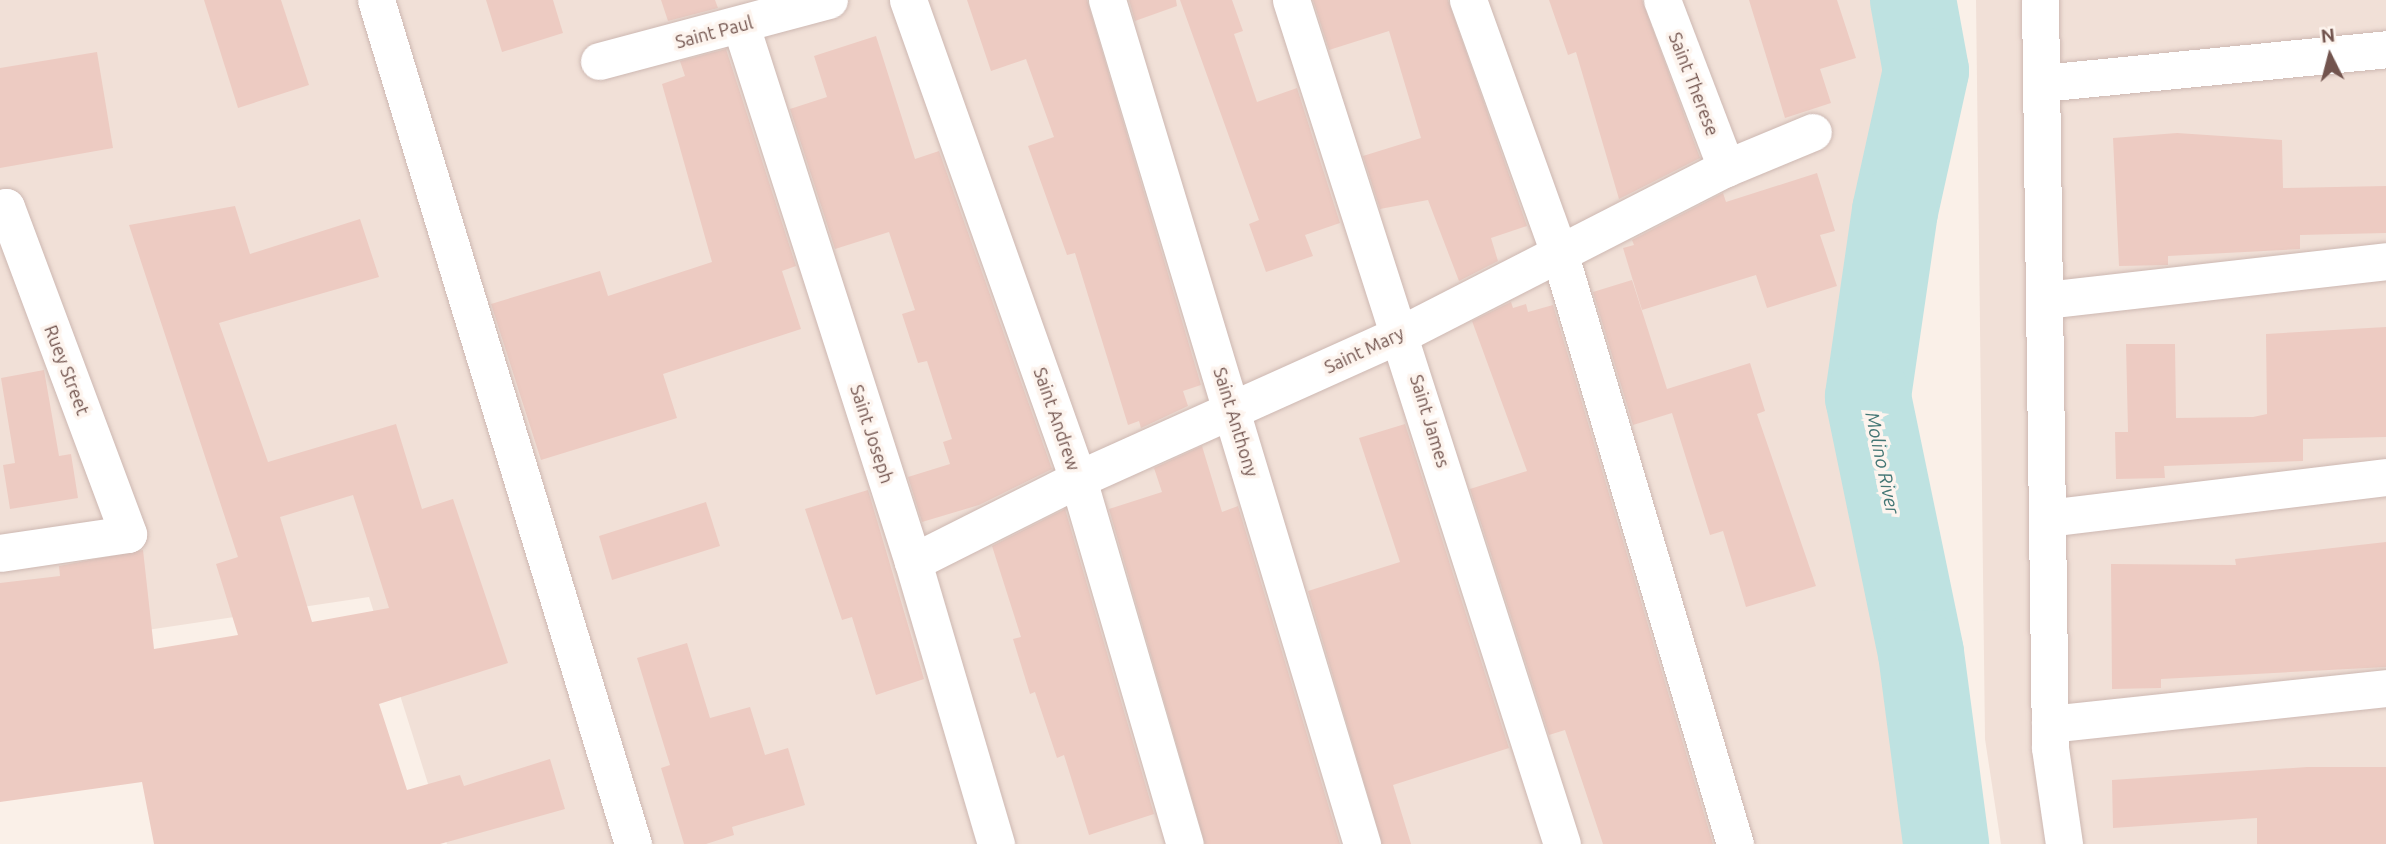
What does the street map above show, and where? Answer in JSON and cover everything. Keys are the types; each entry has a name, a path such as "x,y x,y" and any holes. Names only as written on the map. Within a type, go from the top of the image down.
{"street":[{"path":"376,0 633,844"},
{"name":"Saint Paul","path":"599,61 741,26 829,0"},
{"name":"Saint Andrew","path":"908,0 1078,479 1185,844"},
{"name":"Saint Anthony","path":"1107,0 1362,844"},
{"name":"Saint James","path":"1291,0 1403,333 1562,844"},
{"path":"1468,0 1560,255 1735,844"},
{"name":"Saint Therese","path":"1662,0 1726,168"},
{"path":"2040,0 2050,724 2064,844"},
{"name":"Saint Joseph","path":"741,26 913,562 996,844"},
{"path":"2042,83 2386,48"},
{"name":"Saint Mary","path":"913,562 1078,479 1403,333 1726,168 1813,132"},
{"name":"Ruey Street","path":"0,553 128,534 3,207"},
{"path":"2045,300 2386,261"},
{"path":"2048,518 2386,477"},
{"path":"2050,724 2386,688"}],"shaded area":[{"path":"0,0 1913,0 1926,71 1895,211 1868,397 1921,653 1946,844 447,844 369,597 0,652"},
{"path":"1976,0 2386,0 2386,844 2001,844 1985,739"}],"building":[{"path":"204,0 281,0 309,85 238,108"},
{"path":"486,0 553,0 563,33 502,52"},
{"path":"661,0 715,0 718,8 668,21"},
{"path":"967,0 1087,0 1201,385 1183,391 1188,406 1141,428 1139,421 1128,425 1075,253 1067,255 1028,146 1054,137 1026,59 991,71"},
{"path":"1129,0 1176,0 1177,6 1135,21"},
{"path":"1180,0 1232,0 1243,31 1234,34 1257,102 1297,88 1340,223 1305,235 1313,256 1266,272 1249,224 1259,220"},
{"path":"1313,0 1448,0 1527,226 1491,238 1498,261 1459,281 1428,200 1380,209 1363,156 1421,138 1389,31 1329,50"},
{"path":"1549,0 1642,0 1700,158 1619,199 1576,52 1568,55"},
{"path":"1749,0 1837,0 1856,58 1820,69 1831,103 1785,118"},
{"path":"876,36 915,159 939,151 1052,469 979,505 922,522 908,477 950,464 943,442 952,439 927,361 918,363 902,314 915,310 889,232 835,249 790,109 827,97 814,56"},
{"path":"726,49 796,266 782,271 801,329 663,374 677,418 541,460 491,304 600,271 608,296 712,262 662,84 685,76 680,61"},
{"path":"97,52 113,148 0,168 0,68"},
{"path":"2177,133 2282,140 2283,188 2386,186 2386,233 2300,235 2300,249 2168,256 2168,265 2119,266 2113,138"},
{"path":"1817,173 1835,231 1820,235 1837,286 1767,308 1756,275 1642,310 1623,248 1634,245 1632,240 1723,193 1726,202"},
{"path":"235,206 250,254 360,219 379,277 219,323 268,462 396,424 422,509 453,499 508,663 379,704 407,790 460,775 464,786 550,759 565,809 440,844 154,844 142,782 0,802 0,583 60,576 59,566 143,550 154,649 238,635 216,564 238,557 129,225","holes":["353,495 389,608 312,622 280,517"]},
{"path":"1632,280 1667,389 1750,363 1765,411 1757,414 1816,586 1746,607 1723,531 1710,535 1672,413 1633,425 1593,292"},
{"path":"1511,302 1513,308 1526,304 1528,312 1553,305 1713,844 1603,844 1565,730 1549,735 1470,489 1527,471 1472,321"},
{"path":"2386,327 2386,437 2303,439 2303,461 2164,466 2165,478 2116,479 2115,432 2128,432 2126,344 2175,344 2176,418 2253,417 2267,414 2266,334"},
{"path":"44,370 59,456 71,454 78,498 10,509 3,465 15,463 1,378"},
{"path":"1405,424 1509,748 1393,785 1411,844 1382,844 1308,591 1400,562 1359,438"},
{"path":"1202,446 1222,512 1238,506 1340,844 1205,844 1109,509 1162,492 1154,468"},
{"path":"868,490 924,679 876,695 852,617 842,620 805,509"},
{"path":"706,502 720,546 612,580 599,536"},
{"path":"1065,509 1154,814 1089,835 1064,755 1057,758 1035,692 1030,694 1013,639 1021,637 992,546"},
{"path":"2386,542 2386,667 2161,679 2161,688 2112,689 2111,564 2236,565 2235,559"},
{"path":"687,643 710,718 750,707 765,755 788,748 805,805 732,827 734,835 706,844 684,844 661,768 670,765 637,658"},
{"path":"2307,767 2386,767 2386,844 2257,844 2257,818 2113,828 2112,780"}],"waterway":[{"name":"Molino River","path":"1913,0 1926,71 1895,211 1868,397 1921,653 1946,844"}]}
